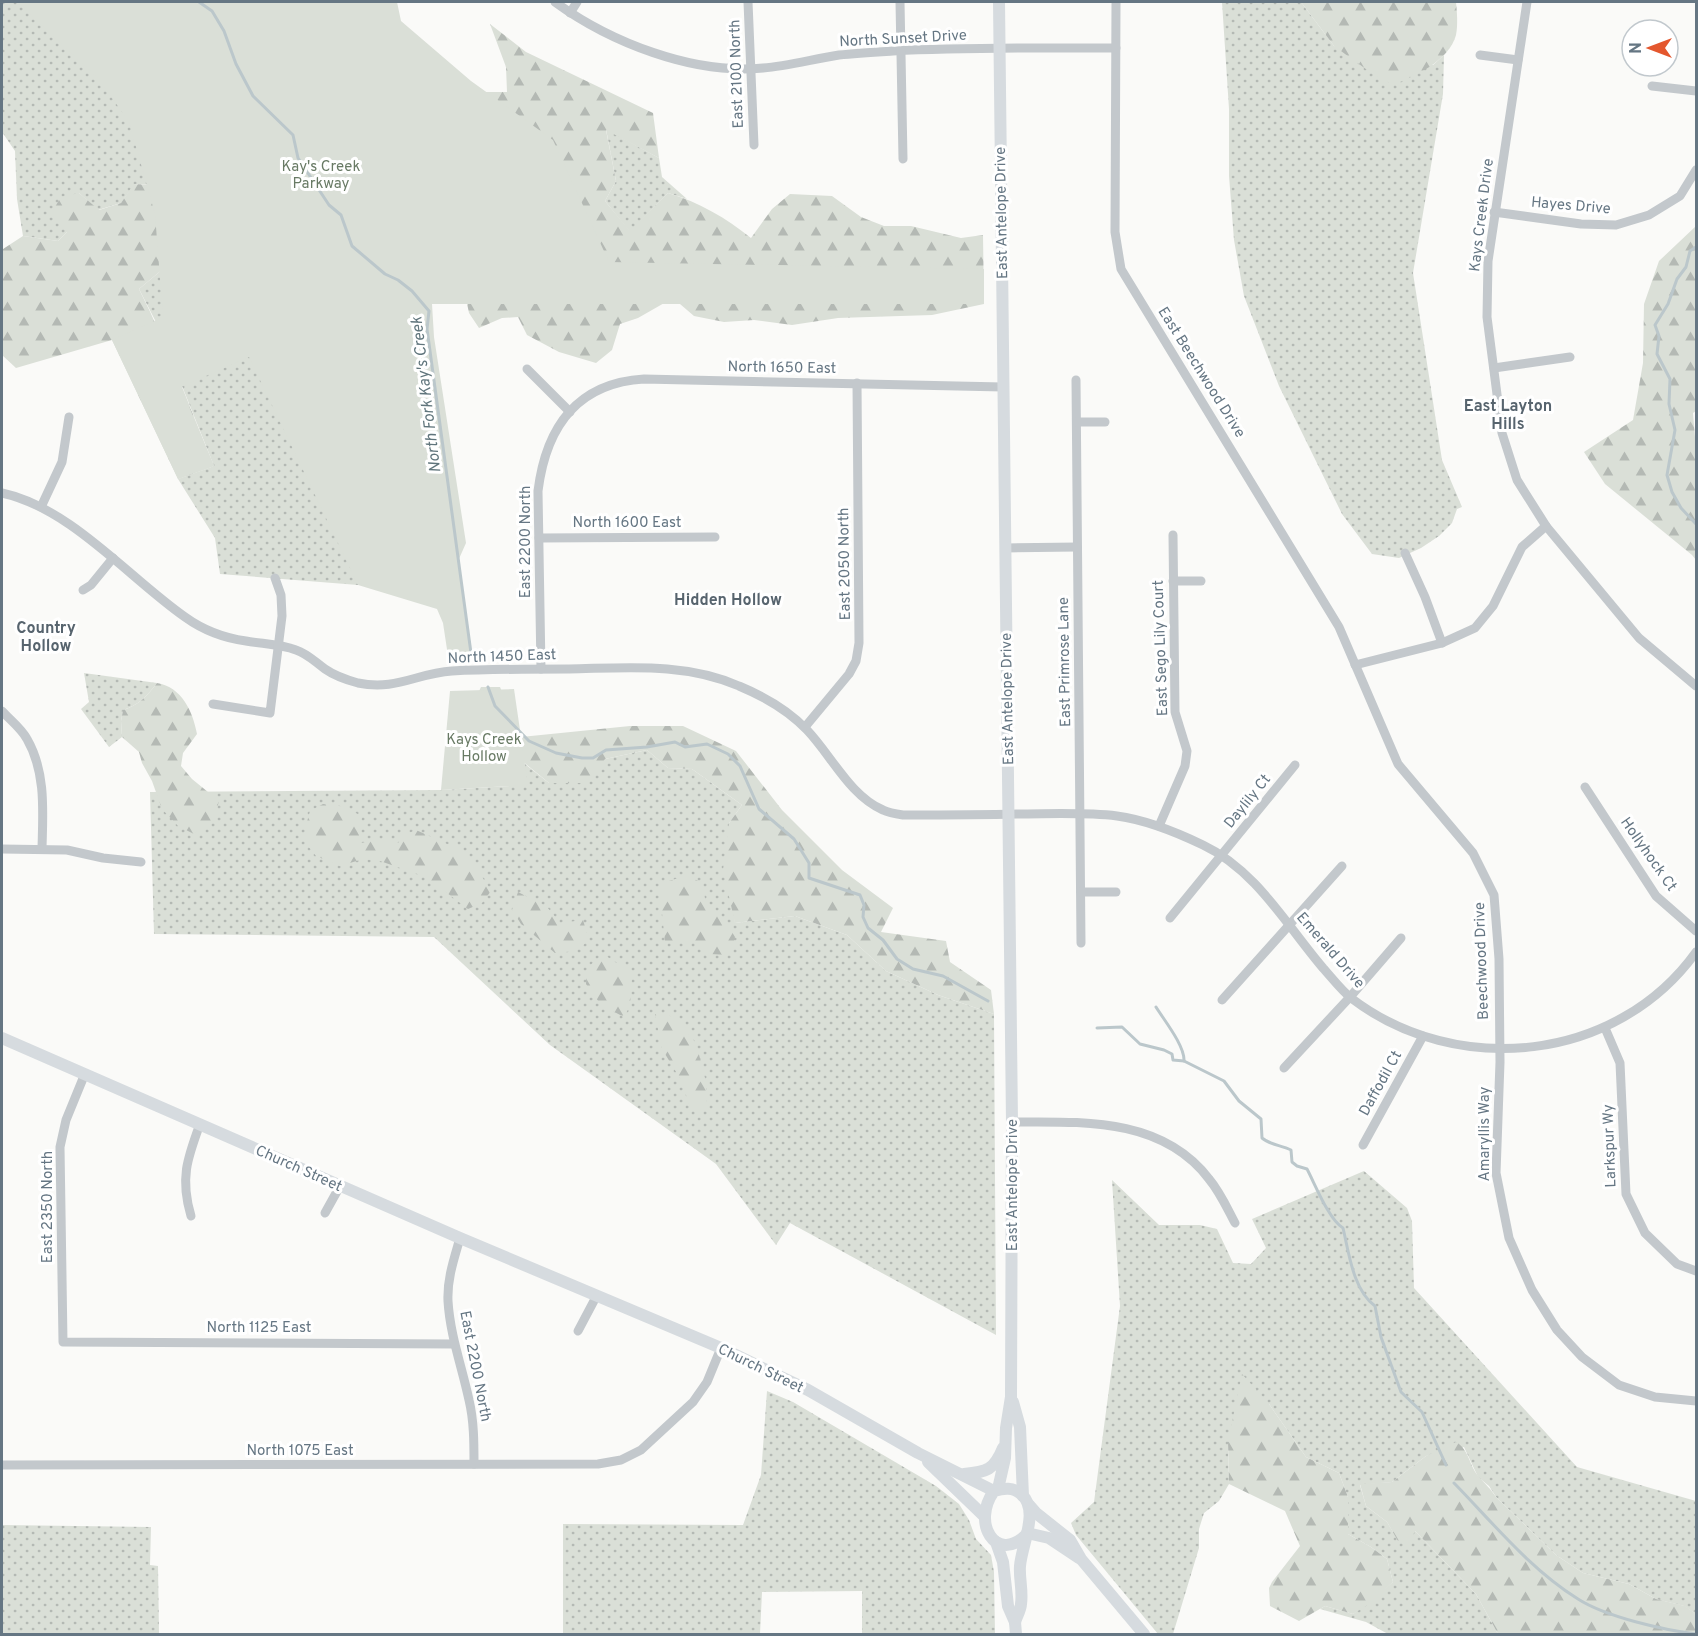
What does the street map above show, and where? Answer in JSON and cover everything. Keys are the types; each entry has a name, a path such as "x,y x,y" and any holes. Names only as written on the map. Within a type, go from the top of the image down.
{"main road":[{"name":"East Antelope Drive","path":"996,1490 1005,1458 1011,1397 1012,1122 999,2"},
{"name":"Church Street","path":"2,1038 84,1076 200,1124 596,1297 721,1348 808,1390 918,1453 996,1490"},
{"name":"East Antelope Drive","path":"1011,1397 1020,1427 1026,1500"},
{"path":"964,1474 982,1472 993,1467 1006,1442"},
{"name":"Church Street","path":"918,1453 984,1516"},
{"path":"1016,1622 1008,1606 1005,1570 996,1542 986,1528 984,1516 988,1499 996,1490 1016,1490 1036,1513 1070,1540 1081,1559 1144,1635"},
{"path":"1016,1635 1016,1622 1021,1604 1020,1570 1030,1516 1026,1500"},
{"path":"996,1542 1014,1543 1026,1534 1049,1538 1081,1559"}],"street":[{"name":"North Sunset Drive","path":"555,2 570,13 639,47 693,63 724,68 751,69 790,65 840,55 902,51 1116,48"},
{"path":"570,13 577,2"},
{"name":"East 2100 North","path":"748,2 754,145"},
{"path":"900,2 903,159"},
{"name":"East Beechwood Drive","path":"1116,2 1116,232 1121,269 1339,627 1381,727"},
{"name":"Kays Creek Drive","path":"1527,2 1488,261 1487,317 1502,432 1517,480 1546,526 1639,638 1696,686"},
{"path":"1480,55 1518,60"},
{"path":"1652,86 1696,91"},
{"name":"Hayes Drive","path":"1494,212 1581,224 1616,225 1649,215 1680,196 1696,170"},
{"path":"1494,368 1570,357"},
{"path":"527,369 570,412"},
{"name":"North 1650 East","path":"570,412 587,396 603,387 627,380 1003,387"},
{"name":"East Primrose Lane","path":"1076,380 1081,943"},
{"name":"East 2050 North","path":"805,727 849,674 856,660 859,643 857,383"},
{"name":"East 2200 North","path":"541,669 538,490 545,452 552,436 570,412"},
{"path":"41,507 62,462 69,417"},
{"path":"1077,422 1105,422"},
{"name":"North 1450 East","path":"2,493 41,507 113,558 185,617 207,630 228,638 298,650 338,676 371,685 388,686 451,671 653,667 709,675 768,700 805,727 863,797 883,810 903,815 1009,814"},
{"path":"1355,665 1442,643 1475,628 1493,606 1522,547 1546,526"},
{"name":"East Sego Lily Court","path":"1159,826 1185,766 1187,751 1175,712 1173,535"},
{"name":"North 1600 East","path":"539,538 715,537"},
{"path":"1006,548 1077,547"},
{"path":"1405,553 1442,643"},
{"path":"83,590 91,585 113,558"},
{"path":"213,704 270,713 282,604 275,578"},
{"path":"1173,581 1201,581"},
{"path":"2,711 26,737 42,779 42,848"},
{"name":"Beechwood Drive","path":"1381,727 1398,765 1473,853 1494,895 1499,959 1500,1049"},
{"name":"Daylily Ct","path":"1170,918 1295,765"},
{"name":"Hollyhock Ct","path":"1585,787 1656,896 1696,931"},
{"name":"Emerald Drive","path":"1009,814 1081,813 1119,816 1159,826 1222,855 1262,892 1301,943 1350,997 1379,1016 1423,1036 1452,1045 1500,1049 1550,1044 1605,1028 1649,1002 1668,985 1696,952"},
{"path":"2,849 68,850 122,861 141,862"},
{"path":"1222,1000 1342,866"},
{"path":"1081,892 1116,892"},
{"path":"1284,1068 1401,938"},
{"name":"Larkspur Wy","path":"1605,1028 1620,1063 1626,1194 1645,1233 1677,1264 1696,1271"},
{"name":"Daffodil Ct","path":"1363,1145 1423,1036"},
{"name":"Amaryllis Way","path":"1500,1049 1496,1173 1509,1238 1532,1290 1557,1329 1582,1357 1619,1385 1655,1397 1696,1401"},
{"name":"East 2350 North","path":"63,1342 60,1147 66,1120 84,1076"},
{"path":"1012,1122 1084,1122 1121,1126 1167,1143 1191,1159 1208,1178 1235,1223"},
{"path":"191,1216 185,1195 187,1159 200,1124"},
{"path":"325,1213 340,1186"},
{"name":"East 2200 North","path":"460,1238 450,1272 448,1300 454,1344 473,1425 474,1464"},
{"path":"578,1331 596,1297"},
{"name":"North 1125 East","path":"63,1342 454,1344"},
{"name":"North 1075 East","path":"2,1465 598,1464 621,1460 641,1450 693,1402 707,1382 721,1348"}],"green space":[{"path":"2,2 165,2 356,557 358,585 220,574 215,538 178,479 214,466 158,326 139,289 163,269 193,187 135,184 121,203 98,210 79,193 67,232 58,241 23,236 17,199 15,151 2,132"},
{"name":"Kay's Creek Parkway","path":"17,2 397,2 401,21 471,81 553,140 609,262 984,269 984,304 432,304 434,337 466,543 458,561 471,653 448,656 443,623 437,609 358,585 249,357 181,387 214,466 178,479 112,340 163,317 155,214 129,122 98,78"},
{"path":"1222,2 1301,2 1334,46 1433,65 1444,55 1443,94 1413,273 1442,460 1462,507 1457,509 1452,523 1439,536 1421,548 1399,558 1372,554 1342,514 1279,386 1244,296 1234,240 1229,176 1229,109"},
{"path":"1301,2 1456,2 1456,35 1446,53 1439,60 1421,72 1393,85 1370,72 1334,46"},
{"path":"490,24 526,52 653,113 659,158 606,130 616,181 605,201 630,231 668,193 712,211 751,238 772,209 790,194 832,196 861,217 884,226 911,226 961,238 983,235 984,304 932,315 838,318 792,325 754,320 724,322 694,316 673,298 638,318 620,324 612,350 596,363 559,352 527,335 518,317 502,318 479,328 469,313 463,284 478,92 507,92 506,67"},
{"path":"606,129 659,158 662,177 687,199 668,193 630,232 605,201 616,181"},
{"path":"134,184 193,187 163,269 139,289 169,354 214,466 178,479 112,340 16,368 2,355 3,249 23,236 58,241 67,232 52,212 61,197 79,193 99,210 121,203"},
{"path":"1696,226 1696,411 1693,413 1696,449 1696,560 1605,484 1584,452 1633,420 1643,363 1644,304 1659,261"},
{"path":"84,673 157,683 142,700 123,710 122,737 109,747 81,709 89,702"},
{"path":"157,683 166,685 180,695 189,709 195,726 197,734 183,753 181,766 192,779 219,801 214,819 194,834 178,826 162,809 139,752 122,737 123,710 142,700"},
{"path":"481,687 500,687 521,737 630,726 683,726 736,751 782,810 842,870 893,908 881,932 946,941 950,962 991,990 994,1014 938,995 886,971 847,935 795,916 735,923 723,870 729,823 742,805 692,769 668,768 647,750 605,759 585,783 549,783 467,716"},
{"name":"Kays Creek Hollow","path":"514,689 528,785 441,790 450,691"},
{"path":"647,750 668,768 692,769 742,805 729,823 735,923 795,916 847,935 886,971 938,995 994,1014 996,1335 790,1223 776,1245 716,1164 550,1045 434,937 154,934 150,792 441,790 510,786 525,764 549,783 605,759"},
{"path":"323,804 347,807 362,817 358,831 361,843 387,838 398,843 404,835 416,830 467,853 491,891 482,903 468,909 426,877 380,861 363,859 340,866 316,856 308,846 305,829 310,811"},
{"path":"685,876 703,885 709,908 725,923 735,937 730,955 710,954 695,941 665,942 659,884"},
{"path":"518,892 547,907 560,923 583,920 589,940 576,951 555,953 521,924 512,910"},
{"path":"603,954 632,973 630,1006 624,1017 601,1005 586,984 587,968"},
{"path":"655,1014 668,1014 696,1043 706,1082 707,1105 699,1110 690,1107 681,1080 662,1049"},
{"path":"1364,1171 1407,1208 1412,1221 1414,1288 1577,1467 1696,1501 1696,1614 1684,1606 1656,1599 1629,1584 1583,1573 1556,1555 1478,1477 1464,1447 1426,1456 1392,1482 1360,1485 1366,1506 1387,1522 1398,1540 1414,1530 1476,1594 1498,1634 1388,1634 1366,1622 1320,1609 1325,1606 1353,1614 1393,1582 1387,1559 1348,1534 1348,1497 1339,1473 1306,1457 1269,1404 1228,1442 1229,1484 1219,1501 1204,1513 1199,1529 1199,1548 1173,1634 1158,1634 1076,1535 1071,1523 1094,1502 1120,1306 1112,1180 1159,1225 1200,1225 1217,1229 1233,1263 1251,1264 1266,1248 1252,1219"},
{"path":"1242,1374 1269,1404 1306,1457 1339,1473 1348,1497 1348,1534 1387,1559 1393,1582 1369,1604 1353,1614 1325,1606 1299,1621 1270,1606 1269,1588 1272,1582 1300,1546 1285,1511 1229,1484 1228,1442"},
{"path":"767,1391 793,1402 936,1486 959,1504 969,1520 976,1539 991,1555 994,1572 995,1634 862,1634 862,1591 762,1592 760,1634 563,1634 563,1524 743,1525 761,1475"},
{"path":"1456,1442 1464,1449 1476,1474 1496,1497 1556,1555 1583,1573 1629,1584 1656,1599 1685,1606 1696,1614 1696,1634 1498,1634 1476,1594 1415,1531 1410,1541 1398,1541 1387,1522 1366,1506 1360,1484 1392,1482 1426,1456"},
{"path":"2,1525 151,1527 150,1565 158,1566 159,1634 2,1634"}],"waterway":[{"name":"North Fork Kay's Creek","path":"199,2 212,11 224,31 236,64 253,96 293,135 298,158 329,205 341,215 352,246 385,274 398,280 412,291 429,311 427,329 471,653"},
{"path":"1696,247 1690,251 1686,267 1677,279 1668,304 1655,325 1659,336 1657,354 1670,379 1669,404 1675,430 1667,475 1672,492 1681,508 1696,524"},
{"name":"North Fork Kay's Creek","path":"488,687 495,706 529,741 556,753 593,758 606,750 675,742 685,747 707,744 728,754 740,766 759,809 794,839 809,863 809,878 860,895 864,905 863,917 868,928 883,940 897,959 913,969 943,976 988,1001"},
{"path":"1156,1007 1178,1041 1184,1061"},
{"name":"North Fork Kay's Creek","path":"1097,1028 1122,1027 1140,1044 1164,1050 1172,1054 1173,1060 1184,1061 1224,1081 1239,1101 1261,1119 1262,1138 1291,1150 1292,1162 1307,1169 1328,1210 1343,1228 1353,1270 1362,1291 1375,1306 1381,1337 1401,1392 1422,1412 1446,1465"},
{"name":"North Fork Kay's Creek","path":"1454,1483 1528,1560 1578,1599 1619,1617 1696,1634"}],"district":[{"name":"East Layton Hills","path":"1508,414"},
{"name":"Hidden Hollow","path":"728,599"},
{"name":"Country Hollow","path":"46,636"}]}
